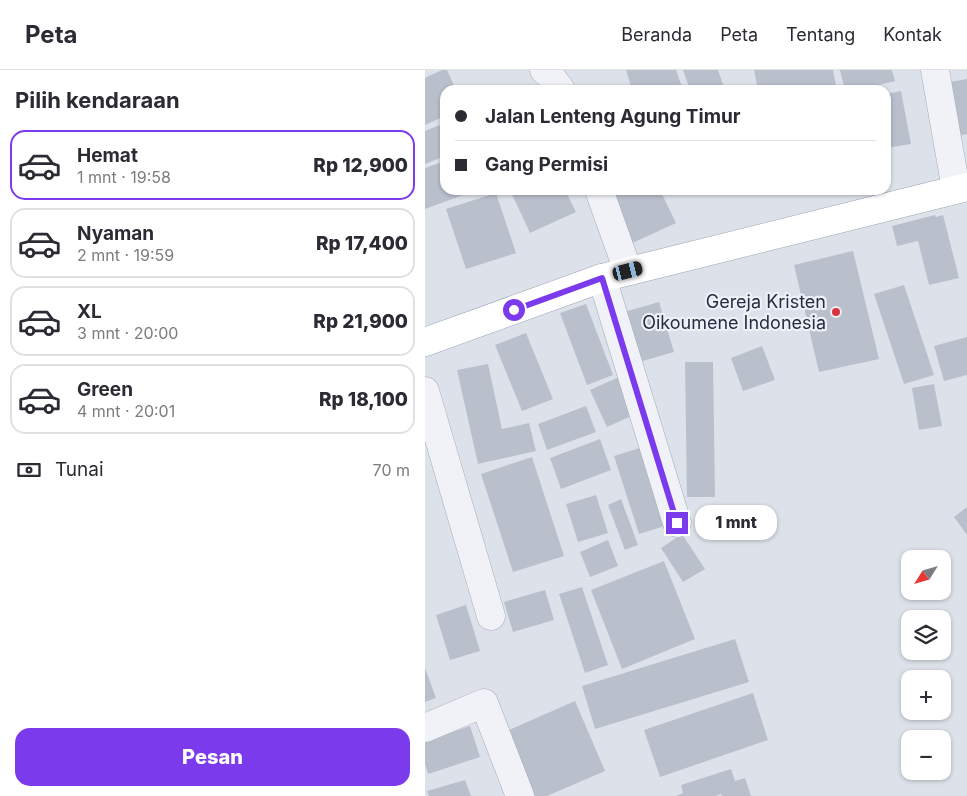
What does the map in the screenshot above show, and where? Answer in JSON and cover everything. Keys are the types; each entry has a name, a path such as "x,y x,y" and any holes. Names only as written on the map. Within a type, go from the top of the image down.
{"main road":[{"path":"425,342 615,275 962,188"}],"street":[{"path":"543,70 549,74 557,85"},
{"path":"935,70 962,188"},
{"path":"600,195 615,275 677,523"},
{"path":"425,391 491,616"},
{"path":"425,728 484,703 520,796"}],"building":[{"path":"442,70 447,70 454,85 440,85 440,118 425,125 425,78"},
{"path":"626,70 676,70 681,85 630,85"},
{"path":"683,70 718,70 723,85 688,85"},
{"path":"754,70 833,70 836,85 757,85"},
{"path":"840,70 892,70 895,81 879,85 844,85"},
{"path":"967,79 967,134 957,136 949,82"},
{"path":"901,91 911,144 891,147 891,93"},
{"path":"440,125 440,158 425,164 425,131"},
{"path":"440,163 440,195 463,195 425,209 425,168"},
{"path":"490,195 497,195 516,253 466,269 446,209"},
{"path":"512,195 568,195 576,212 530,233"},
{"path":"603,195 662,195 676,223 628,245"},
{"path":"935,215 936,217 943,215 959,278 929,285 918,241 897,246 892,226"},
{"name":"Gereja Kristen Oikoumene Indonesia","path":"853,251 879,359 819,372 794,265"},
{"path":"904,285 934,375 904,384 874,294"},
{"path":"659,302 674,352 639,362 624,312"},
{"path":"586,304 613,375 587,385 560,313"},
{"path":"526,333 553,399 522,411 495,345"},
{"path":"967,337 967,375 944,381 934,346"},
{"path":"762,346 775,380 743,391 731,358"},
{"path":"685,362 713,362 715,497 687,497"},
{"path":"488,364 502,429 529,423 536,451 478,464 457,370"},
{"path":"619,377 636,414 607,427 590,390"},
{"path":"934,384 942,426 919,430 912,388"},
{"path":"586,406 596,432 547,450 538,424"},
{"path":"600,439 611,470 561,489 550,458"},
{"path":"643,447 668,525 639,534 614,456"},
{"path":"532,457 564,556 513,572 481,474"},
{"path":"596,495 608,533 578,542 566,504"},
{"path":"621,499 638,545 625,550 608,505"},
{"path":"967,507 967,535 954,517"},
{"path":"682,534 705,569 683,582 661,548"},
{"path":"608,540 618,566 590,577 580,552"},
{"path":"664,561 695,639 622,669 591,590"},
{"path":"582,587 608,665 585,673 559,594"},
{"path":"545,590 554,620 513,632 504,602"},
{"path":"466,605 480,651 450,660 436,615"},
{"path":"735,639 749,682 595,729 582,686"},
{"path":"425,668 436,698 425,702"},
{"path":"753,693 768,740 660,777 644,730"},
{"path":"575,701 605,771 547,796 535,796 507,731"},
{"path":"470,726 480,757 428,774 425,764 425,741"},
{"path":"731,769 735,781 745,778 751,796 722,796 721,794 716,796 676,796 683,793 681,785"},
{"path":"465,780 471,796 429,796 427,791"}],"place":[{"name":"Gereja Kristen Oikoumene Indonesia","path":"836,312"}],"route":[{"path":"514,310 602,278 677,523"}]}
